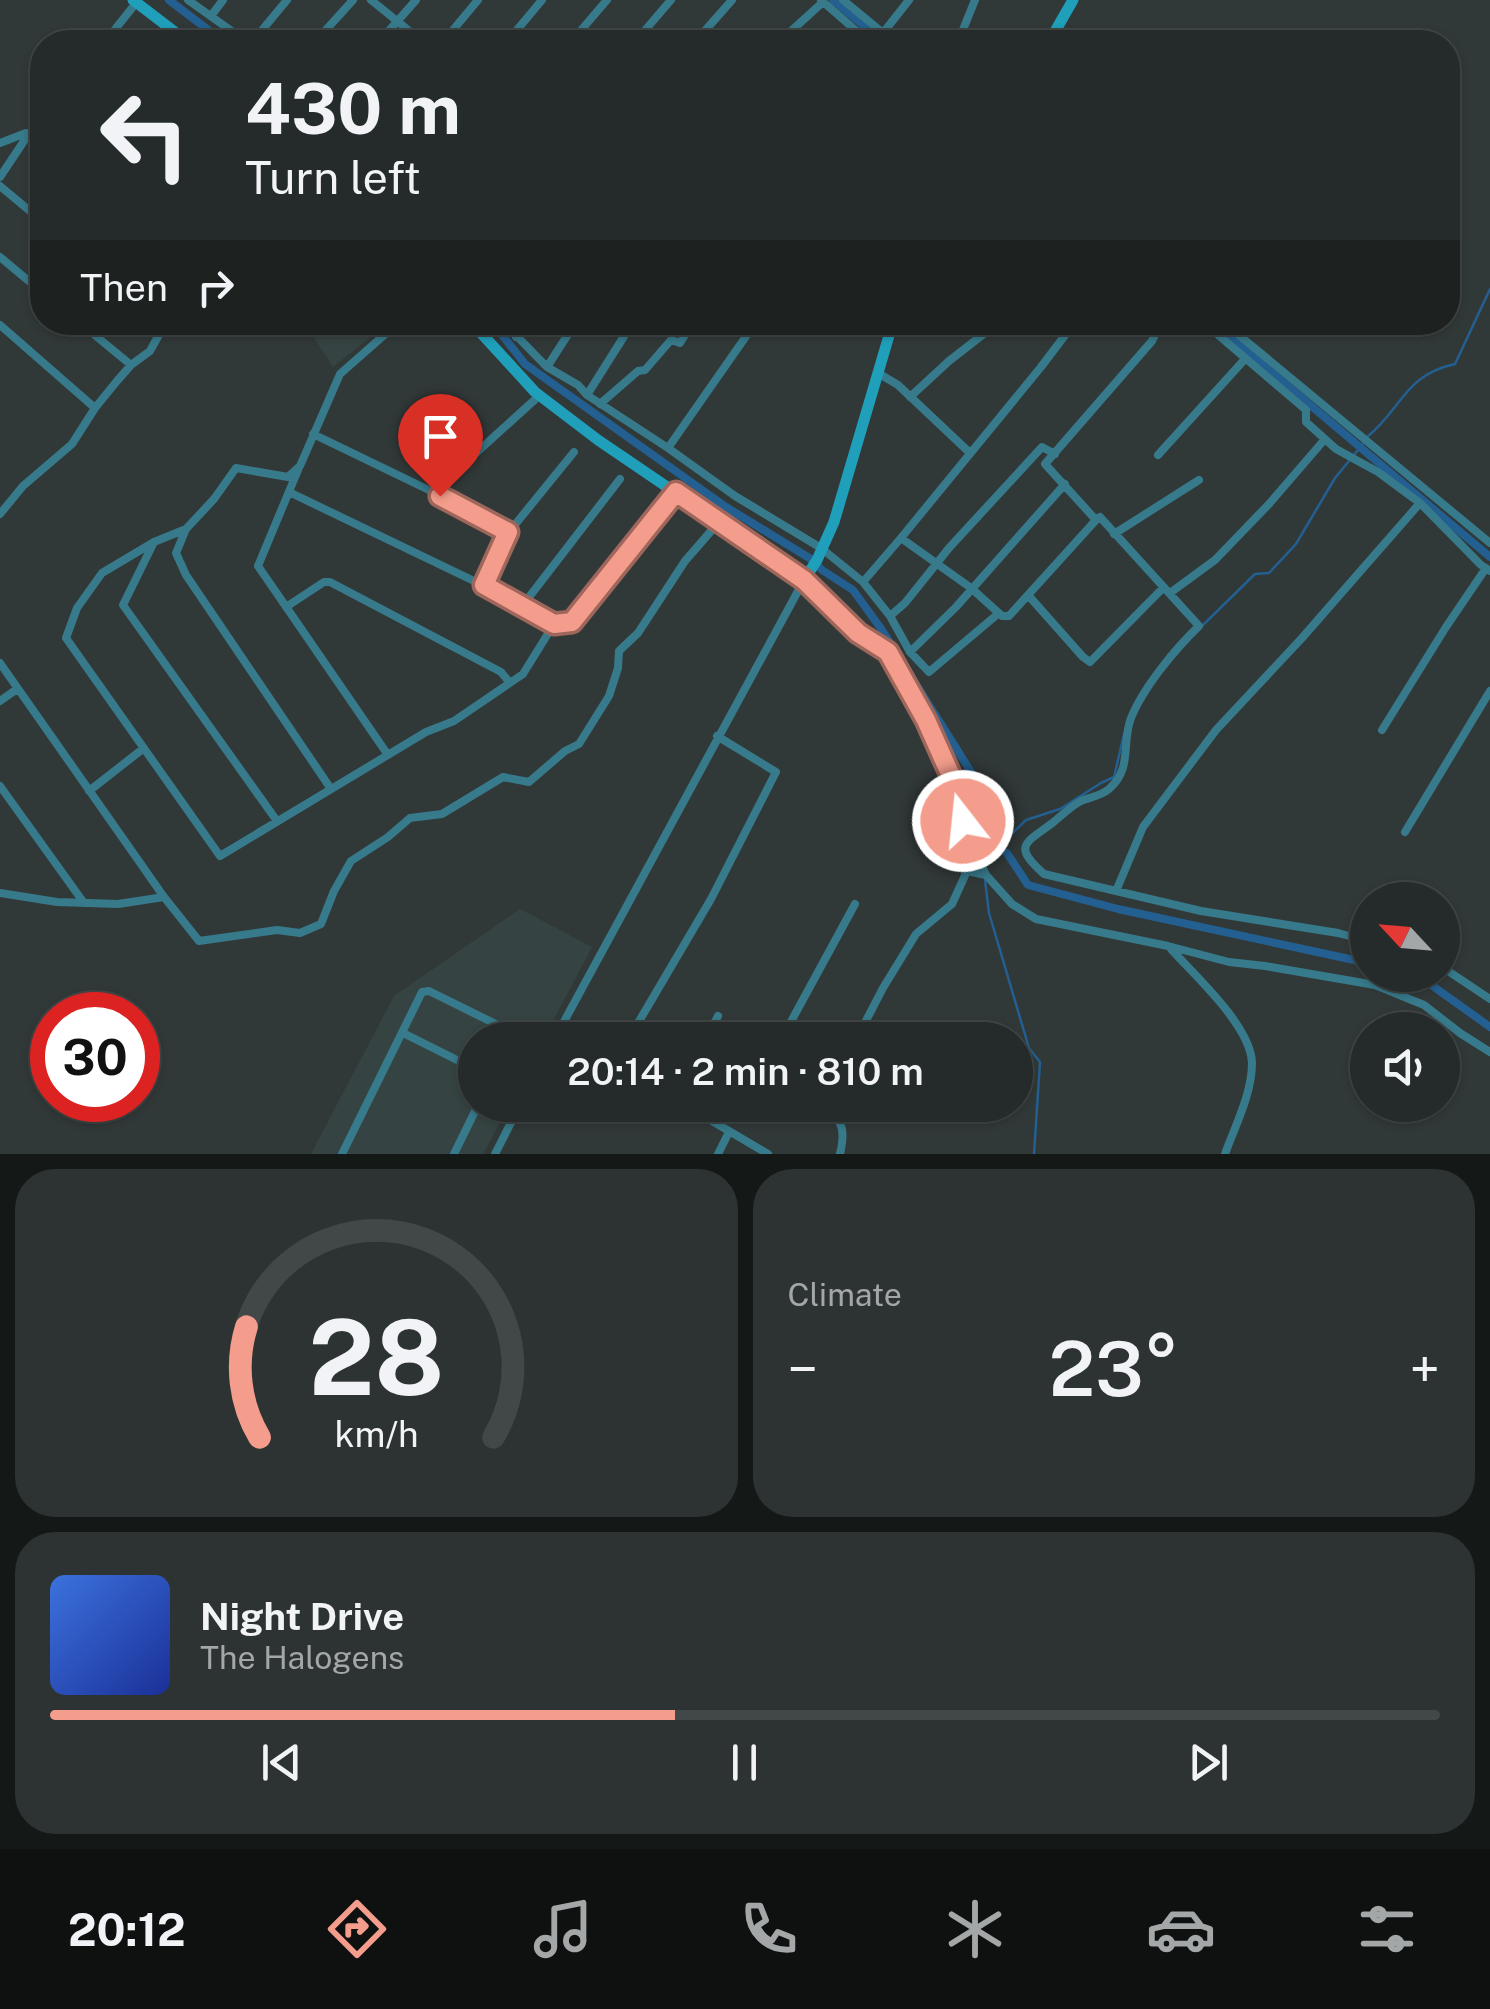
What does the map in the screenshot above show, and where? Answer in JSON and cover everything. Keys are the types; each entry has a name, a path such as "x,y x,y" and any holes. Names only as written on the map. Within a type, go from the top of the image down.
{"street":[{"path":"188,0 230,30"},
{"path":"211,16 224,0"},
{"path":"261,30 287,0"},
{"path":"326,30 353,0"},
{"path":"372,0 407,30"},
{"path":"390,30 416,0"},
{"path":"453,30 478,0"},
{"path":"517,30 542,0"},
{"path":"581,30 607,0"},
{"path":"645,30 671,0"},
{"path":"706,30 732,0"},
{"path":"844,0 878,30"},
{"path":"886,30 908,0"},
{"path":"963,30 975,0"},
{"path":"1056,30 1073,0"},
{"path":"113,30 134,1 172,30"},
{"path":"791,30 822,1 855,30"},
{"path":"0,176 30,133"},
{"path":"0,143 28,135"},
{"path":"0,186 30,211"},
{"path":"0,257 30,282"},
{"path":"0,325 96,408"},
{"path":"95,335 131,365"},
{"path":"0,514 23,486 72,444 96,408 131,365 150,352 159,335"},
{"path":"384,335 340,374 258,566 388,755"},
{"path":"482,335 540,395 718,522 806,576 858,633 888,652 926,720 964,805 963,821 986,875 1012,904 1036,918 1229,962 1375,985 1424,1005 1490,1052"},
{"path":"547,367 568,335"},
{"path":"587,396 626,335"},
{"path":"600,404 638,371 645,370 671,340 680,343 685,335"},
{"path":"668,448 747,335"},
{"path":"564,1022 819,554 834,522 890,335"},
{"path":"910,397 982,335"},
{"path":"862,582 1065,335"},
{"path":"1096,520 1045,464 1155,335"},
{"path":"1218,335 1306,410 1306,422 1336,449 1378,472 1420,503 1488,569 1446,627 1382,730"},
{"path":"1239,335 1490,543"},
{"path":"516,337 547,367 587,396 862,582 890,616 910,652 929,672 999,613"},
{"path":"1158,455 1245,359"},
{"path":"878,373 898,385 970,454"},
{"path":"432,492 540,395"},
{"path":"313,434 508,532"},
{"path":"1028,595 1090,662 1167,590 1215,560 1324,438"},
{"path":"890,616 1042,447 1055,454"},
{"path":"484,585 508,532 574,452"},
{"path":"300,466 288,477 236,468 186,529 176,553 186,576 332,789"},
{"path":"523,606 620,480"},
{"path":"1114,534 1199,480"},
{"path":"910,652 956,608 1066,484"},
{"path":"289,492 484,585 554,624 572,622 676,492"},
{"path":"1116,891 1143,828 1216,730 1420,503"},
{"path":"901,538 1002,616 1010,616 1100,518 1199,626 1177,647 1133,713 1124,737 1125,766 1110,789 1082,801 1031,837 1025,848 1026,857 1044,874 1201,911 1350,936"},
{"path":"0,664 198,942 276,930 300,934 321,924 352,861 410,818 442,814 504,778 529,782 579,744 609,696 619,650 638,633 685,560 718,522"},
{"path":"186,529 154,542 102,572 77,608 66,638 220,856 426,732 454,722 523,674 554,624"},
{"path":"154,542 124,605 278,821"},
{"path":"286,608 324,582 330,582 500,672 510,683"},
{"path":"0,701 17,689"},
{"path":"1405,832 1490,691"},
{"path":"639,1022 711,899 776,772 718,736"},
{"path":"89,791 144,748"},
{"path":"0,786 84,903"},
{"path":"865,1022 916,934 952,904 967,871 986,875"},
{"path":"0,893 57,902 118,904 164,896"},
{"path":"791,1022 854,904"},
{"path":"1168,946 1228,1010 1252,1062 1245,1100 1225,1154"},
{"path":"1460,979 1490,998"},
{"path":"342,1154 422,992 429,991 492,1022"},
{"path":"715,1022 718,1016"},
{"path":"403,1033 458,1060"},
{"path":"454,1154 470,1122"},
{"path":"494,1154 511,1122"},
{"path":"713,1122 768,1154"},
{"path":"840,1154 841,1122"},
{"path":"718,1154 729,1132"}],"shaded area":[{"path":"312,335 373,335 333,367"},
{"path":"520,909 592,947 552,1022 458,1022 458,1122 500,1122 483,1154 311,1154 394,996"}],"waterway":[{"path":"169,0 208,30"},
{"path":"833,0 869,30"},
{"path":"1367,437 1414,385 1438,369 1455,364 1490,289"},
{"path":"502,335 525,364 726,507 853,590 971,772 997,830"},
{"path":"1227,335 1490,557"},
{"path":"1203,625 1255,574 1269,573 1296,544 1335,478 1363,444"},
{"path":"986,863 1026,820 1060,809 1114,777 1124,734"},
{"path":"1007,853 1028,885 1118,909 1350,959"},
{"path":"985,880 989,913 1029,1048 1040,1062 1034,1154"},
{"path":"1441,992 1490,1027"}],"route":[{"path":"440,496 508,532 484,585 554,624 572,622 676,492 804,580 858,633 888,652 926,720 964,805 963,821"}]}
